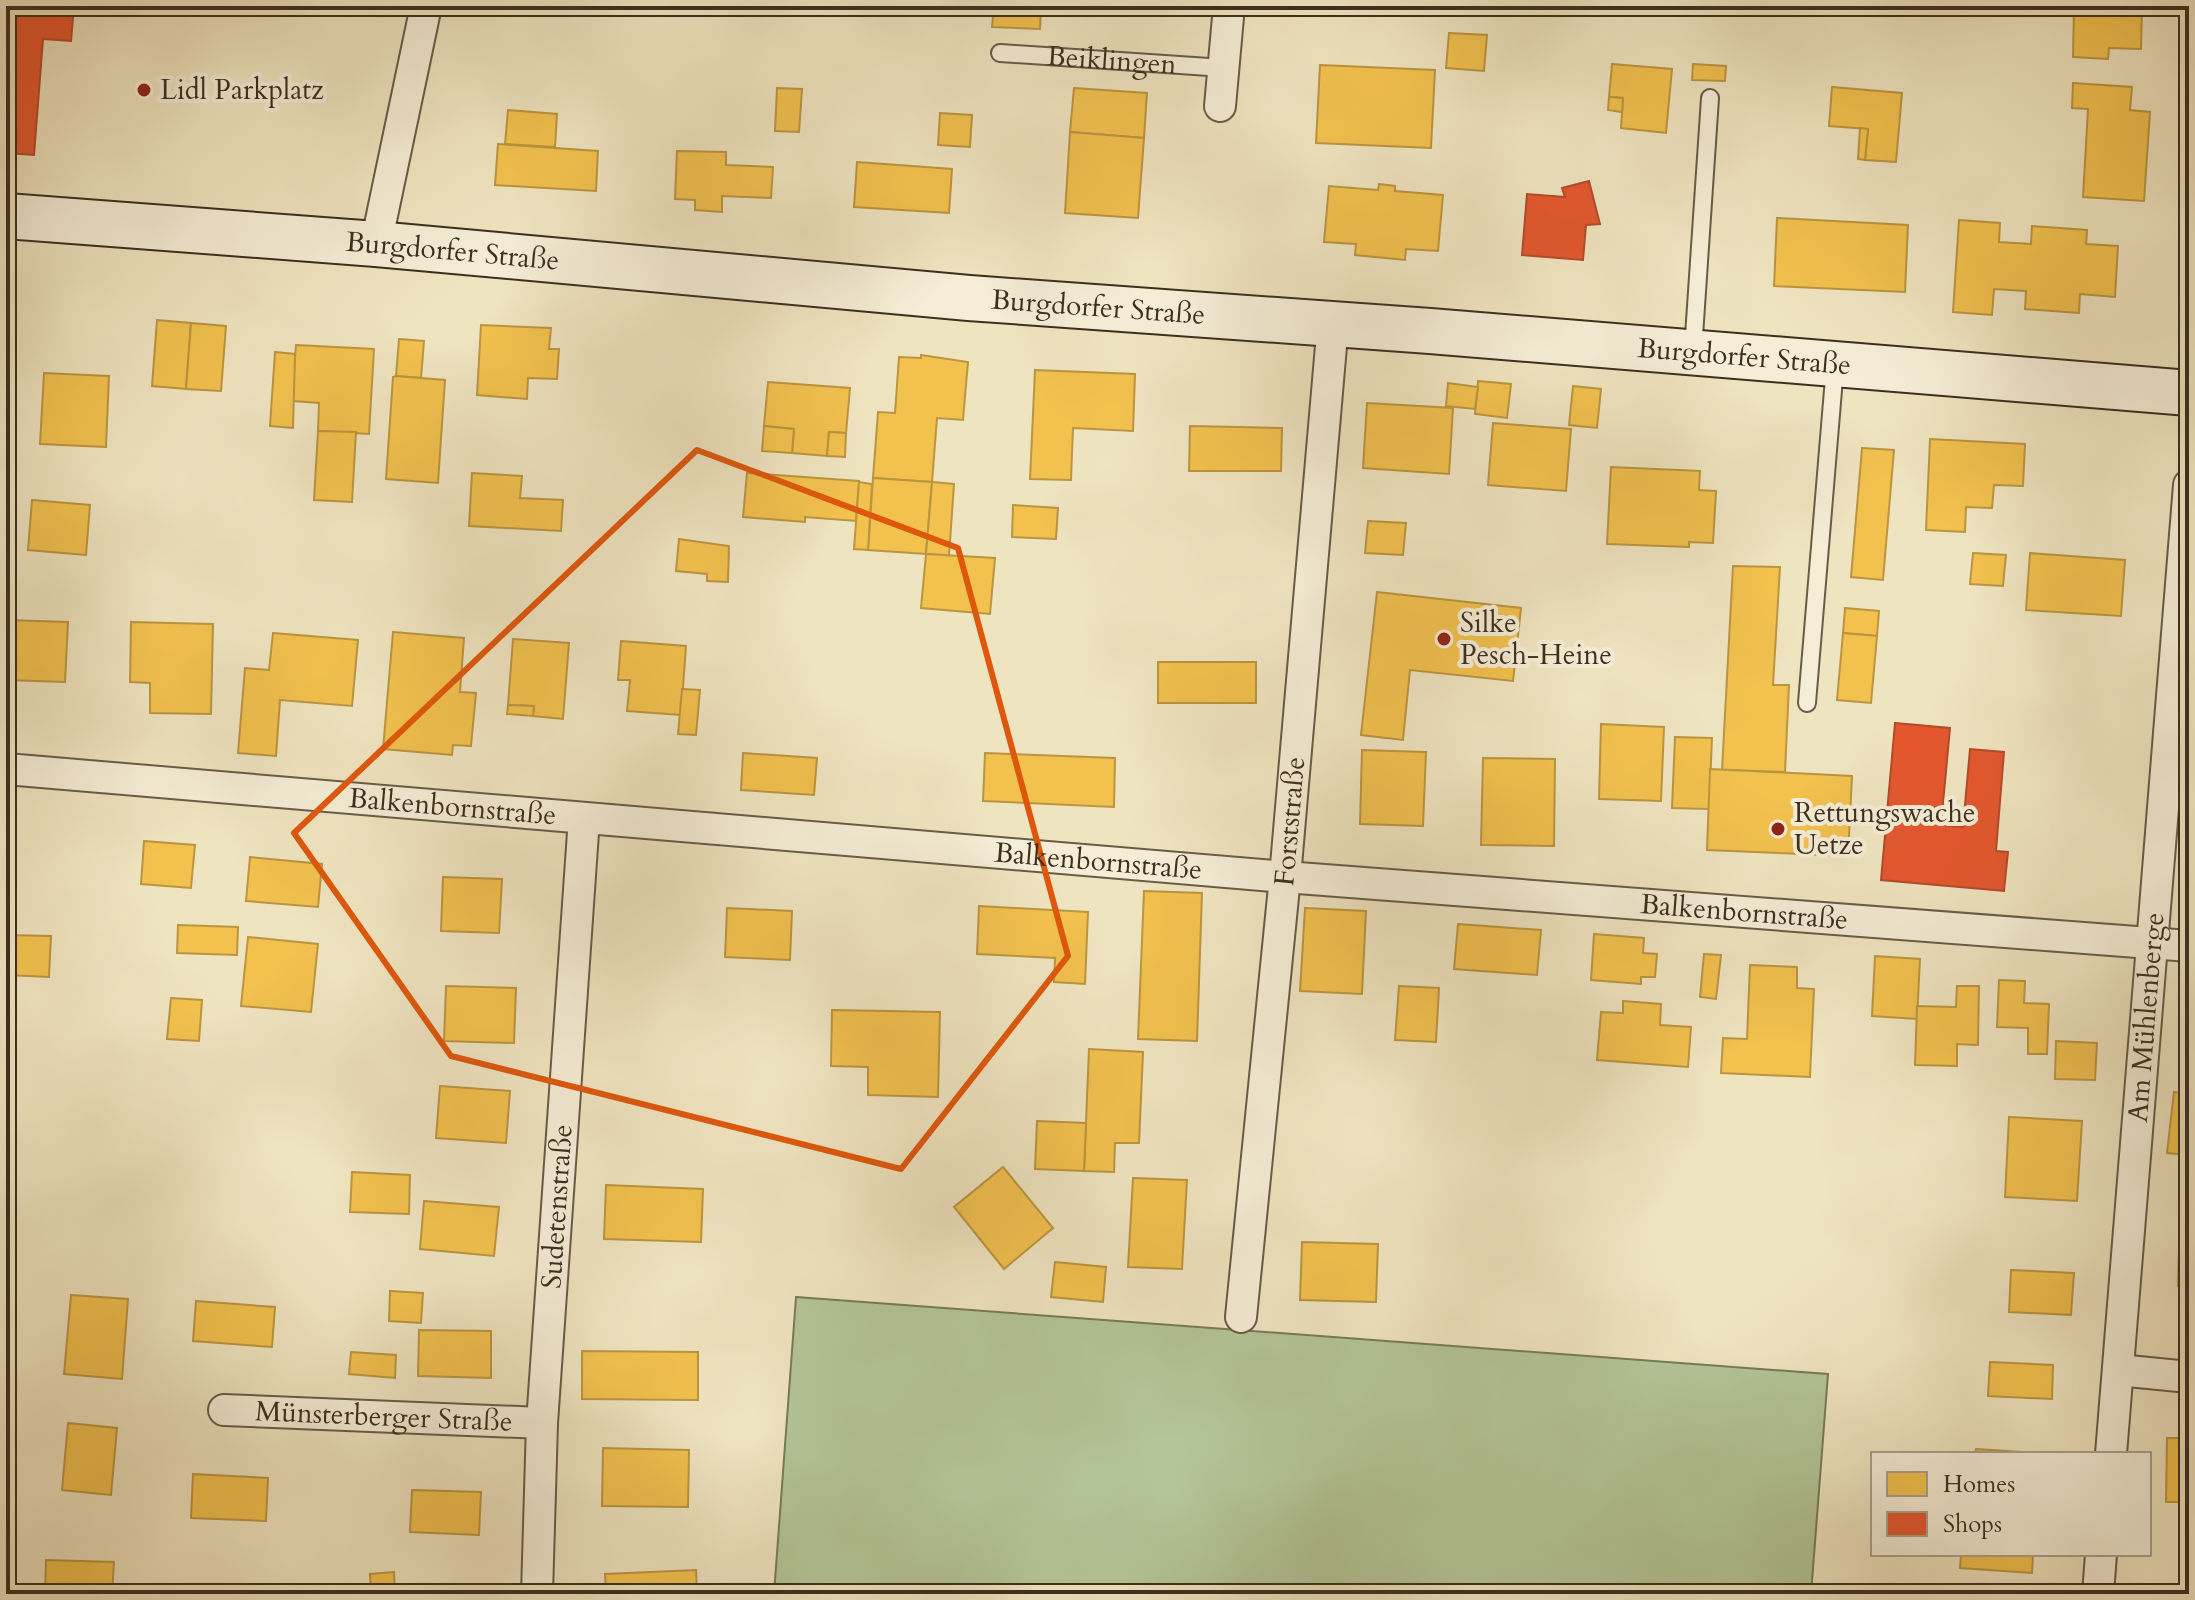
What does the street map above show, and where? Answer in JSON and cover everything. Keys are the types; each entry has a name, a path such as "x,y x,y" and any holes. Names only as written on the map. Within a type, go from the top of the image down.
{"main road":[{"name":"Burgdorfer Straße","path":"6,216 376,244 969,298 1333,323 2189,393"}],"street":[{"path":"376,244 426,6"},
{"path":"1220,106 1229,6"},
{"name":"Forststraße","path":"1241,1317 1285,877 1333,323"},
{"name":"Am Mühlenberge","path":"2111,1452 2150,943 2185,588 2189,485"},
{"name":"Balkenbornstraße","path":"6,769 1285,877 2189,946"},
{"name":"Sudetenstraße","path":"537,1594 542,1423 584,818"},
{"path":"2118,1370 2189,1377"},
{"name":"Münsterberger Straße","path":"224,1410 542,1423"},
{"path":"2098,1594 2101,1556"}],"lane":[{"name":"Beiklingen","path":"1000,53 1224,68"},
{"path":"1693,352 1710,98"},
{"path":"1807,703 1835,364"}],"highlighted area":[{"path":"697,450 958,548 1068,956 901,1169 451,1056 294,833"}],"green space":[{"path":"796,1297 1828,1374 1811,1594 774,1594"}],"building: Homes":[{"path":"994,6 1041,6 1040,29 992,27"},
{"path":"2074,6 2142,6 2141,49 2109,48 2108,59 2073,57"},
{"path":"1449,33 1487,35 1484,71 1446,68"},
{"path":"1612,64 1672,69 1666,133 1621,128 1623,98 1609,97"},
{"path":"1693,64 1726,66 1725,81 1692,80"},
{"path":"1320,65 1435,70 1431,148 1316,143"},
{"path":"2073,83 2132,87 2130,110 2150,112 2144,201 2083,197 2088,109 2072,108"},
{"path":"1832,87 1902,93 1896,162 1865,160 1868,129 1829,126"},
{"path":"777,88 802,89 799,132 775,131"},
{"path":"1074,88 1147,93 1144,138 1070,132"},
{"path":"1609,97 1623,98 1622,112 1608,110"},
{"path":"508,110 557,114 555,147 505,144"},
{"path":"940,113 972,115 970,147 938,145"},
{"path":"1860,128 1868,129 1865,160 1858,159"},
{"path":"1070,132 1144,138 1138,218 1065,213"},
{"path":"498,144 598,151 596,191 495,185"},
{"path":"677,151 726,152 726,165 773,167 771,198 722,196 722,212 695,210 695,200 675,199"},
{"path":"857,162 952,169 949,213 854,207"},
{"path":"1379,184 1395,186 1395,191 1443,195 1438,251 1406,249 1405,260 1355,255 1356,244 1324,242 1329,186 1378,190"},
{"path":"1777,218 1908,225 1905,292 1774,286"},
{"path":"1959,220 2000,223 1999,242 2031,244 2032,226 2087,230 2086,244 2118,246 2115,297 2080,294 2079,313 2025,309 2026,291 1994,289 1992,315 1953,312"},
{"path":"157,320 191,323 186,389 152,386"},
{"path":"191,323 226,326 221,391 186,389"},
{"path":"481,325 551,328 549,349 559,349 557,379 528,378 527,399 477,395"},
{"path":"399,339 424,341 421,378 396,376"},
{"path":"296,345 374,349 369,434 318,431 319,403 292,401"},
{"path":"275,352 295,354 293,428 270,426"},
{"path":"921,355 968,362 963,420 937,418 932,482 873,478 878,412 895,413 899,357 921,358"},
{"path":"1035,370 1135,374 1133,431 1073,428 1071,480 1030,479"},
{"path":"44,373 109,376 106,447 40,444"},
{"path":"393,377 445,380 438,483 386,479"},
{"path":"1478,381 1511,384 1507,418 1475,414"},
{"path":"768,382 850,388 846,433 829,432 827,456 792,453 794,429 764,426"},
{"path":"1448,383 1478,387 1475,409 1446,406"},
{"path":"1573,386 1601,389 1597,428 1569,425"},
{"path":"1367,403 1453,408 1449,474 1363,468"},
{"path":"1493,423 1571,429 1566,491 1488,485"},
{"path":"764,426 794,429 792,453 762,451"},
{"path":"1190,426 1282,428 1281,471 1189,471"},
{"path":"318,431 356,432 352,502 314,500"},
{"path":"829,432 846,433 845,457 827,456"},
{"path":"1930,439 2025,444 2023,486 1994,485 1992,508 1966,507 1965,532 1926,530"},
{"path":"1862,448 1894,450 1883,580 1851,577"},
{"path":"1611,467 1700,471 1699,490 1716,491 1713,543 1689,542 1689,547 1607,544"},
{"path":"472,473 522,476 520,498 563,500 561,531 469,526"},
{"path":"747,473 859,481 856,521 805,517 805,522 743,517"},
{"path":"873,478 932,482 926,554 868,550"},
{"path":"859,482 872,484 868,550 854,549"},
{"path":"932,482 954,484 949,556 926,554"},
{"path":"32,500 90,505 86,555 28,550"},
{"path":"1013,505 1058,508 1056,539 1012,537"},
{"path":"1368,521 1406,523 1403,555 1365,553"},
{"path":"679,539 729,546 728,582 707,581 707,574 676,571"},
{"path":"1973,553 2006,555 2003,586 1970,584"},
{"path":"2030,553 2125,560 2121,616 2026,610"},
{"path":"926,554 995,558 990,614 921,608"},
{"path":"1733,566 1780,567 1773,685 1789,685 1785,772 1722,770"},
{"name":"Silke Pesch-Heine","path":"1377,592 1521,608 1513,681 1410,670 1403,740 1361,735"},
{"path":"1845,608 1879,611 1877,636 1843,633"},
{"path":"6,620 68,622 65,682 6,680"},
{"path":"131,622 213,624 211,714 150,713 150,683 130,682"},
{"path":"393,632 464,638 460,692 476,693 471,746 453,745 452,755 383,749"},
{"path":"273,633 358,640 352,706 280,700 276,756 238,753 245,668 269,670"},
{"path":"1843,633 1877,636 1871,703 1837,700"},
{"path":"513,639 569,643 563,719 533,716 534,706 508,705"},
{"path":"621,641 686,646 681,715 627,711 630,680 618,680"},
{"path":"1158,662 1256,662 1256,703 1158,703"},
{"path":"682,689 700,690 696,735 678,734"},
{"path":"508,705 534,706 533,716 507,714"},
{"path":"1601,724 1664,727 1661,801 1599,799"},
{"path":"1675,737 1712,738 1709,809 1672,808"},
{"path":"1362,750 1426,752 1423,826 1360,824"},
{"path":"743,753 817,758 814,795 741,790"},
{"path":"985,753 1115,758 1114,807 983,801"},
{"path":"1483,758 1555,759 1554,846 1481,845"},
{"name":"Rettungswache Uetze","path":"1710,769 1852,776 1848,856 1707,850"},
{"path":"144,841 195,845 191,888 141,884"},
{"path":"250,857 322,864 318,907 246,901"},
{"path":"443,877 502,879 499,933 441,931"},
{"path":"1144,891 1202,893 1197,1041 1138,1039"},
{"path":"979,906 1088,912 1085,984 1054,982 1055,958 977,954"},
{"path":"727,908 792,911 790,960 725,957"},
{"path":"1305,908 1366,911 1362,994 1300,991"},
{"path":"1458,924 1541,930 1537,975 1454,969"},
{"path":"178,925 238,927 237,955 177,953"},
{"path":"1594,934 1644,938 1643,953 1657,954 1655,977 1641,977 1641,984 1591,980"},
{"path":"6,935 51,936 49,977 6,975"},
{"path":"248,937 318,944 311,1012 241,1006"},
{"path":"1704,954 1721,955 1716,999 1700,997"},
{"path":"1875,956 1920,959 1917,1019 1872,1016"},
{"path":"1750,965 1797,967 1797,988 1814,989 1810,1077 1721,1073 1723,1038 1747,1039"},
{"path":"1999,980 2025,981 2024,1003 2049,1004 2047,1054 2028,1054 2028,1028 1997,1027"},
{"path":"446,986 516,988 514,1043 444,1041"},
{"path":"1399,986 1439,988 1436,1042 1395,1040"},
{"path":"1957,986 1979,986 1978,1045 1957,1044 1957,1066 1915,1065 1917,1006 1956,1007"},
{"path":"171,998 202,1000 199,1041 167,1039"},
{"path":"1623,1001 1661,1004 1660,1025 1691,1027 1688,1067 1597,1060 1601,1012 1623,1013"},
{"path":"832,1010 940,1012 938,1097 868,1095 868,1067 831,1066"},
{"path":"2056,1041 2097,1043 2095,1080 2055,1079"},
{"path":"1089,1049 1143,1052 1139,1143 1115,1143 1114,1172 1084,1171"},
{"path":"440,1086 510,1091 506,1143 436,1138"},
{"path":"2174,1092 2189,1094 2189,1155 2167,1153"},
{"path":"2009,1117 2082,1121 2077,1201 2005,1197"},
{"path":"1037,1121 1086,1123 1084,1171 1035,1169"},
{"path":"1003,1167 1053,1228 1004,1269 954,1207"},
{"path":"352,1172 410,1175 409,1214 350,1212"},
{"path":"1133,1178 1187,1180 1182,1269 1128,1267"},
{"path":"606,1185 703,1189 701,1242 604,1239"},
{"path":"424,1201 499,1207 494,1256 420,1249"},
{"path":"2180,1215 2189,1216 2189,1287 2178,1286"},
{"path":"1302,1242 1378,1244 1376,1302 1300,1300"},
{"path":"1055,1262 1106,1267 1103,1302 1051,1297"},
{"path":"2011,1270 2074,1273 2071,1315 2009,1312"},
{"path":"390,1291 423,1293 421,1323 389,1321"},
{"path":"71,1295 128,1299 122,1379 64,1374"},
{"path":"196,1301 275,1307 272,1347 193,1341"},
{"path":"419,1330 491,1331 491,1378 418,1376"},
{"path":"582,1351 698,1352 698,1400 582,1399"},
{"path":"351,1352 396,1355 395,1378 349,1374"},
{"path":"1990,1362 2053,1365 2052,1399 1988,1396"},
{"path":"68,1423 117,1428 111,1495 62,1490"},
{"path":"2167,1438 2189,1438 2189,1502 2166,1502"},
{"path":"603,1448 689,1450 688,1507 602,1506"},
{"path":"1976,1449 2022,1452 1975,1452"},
{"path":"193,1474 268,1478 266,1521 191,1518"},
{"path":"412,1490 481,1492 479,1535 410,1532"},
{"path":"1961,1556 2033,1556 2032,1573 1960,1568"},
{"path":"46,1560 114,1562 112,1594 45,1594"},
{"path":"696,1570 697,1594 606,1594 605,1574"},
{"path":"394,1572 395,1594 371,1594 370,1574"}],"building: Shops":[{"path":"6,6 74,6 71,41 43,39 34,155 6,153"},
{"path":"1589,181 1600,224 1586,225 1583,260 1522,255 1527,194 1565,197 1562,188"},
{"path":"1895,723 1950,728 1941,825 1963,827 1970,749 2004,752 1996,851 2008,852 2004,891 1881,880"}],"place":[{"name":"Lidl Parkplatz","path":"144,90"},
{"name":"Silke Pesch-Heine","path":"1444,639"},
{"name":"Rettungswache Uetze","path":"1778,829"}]}
